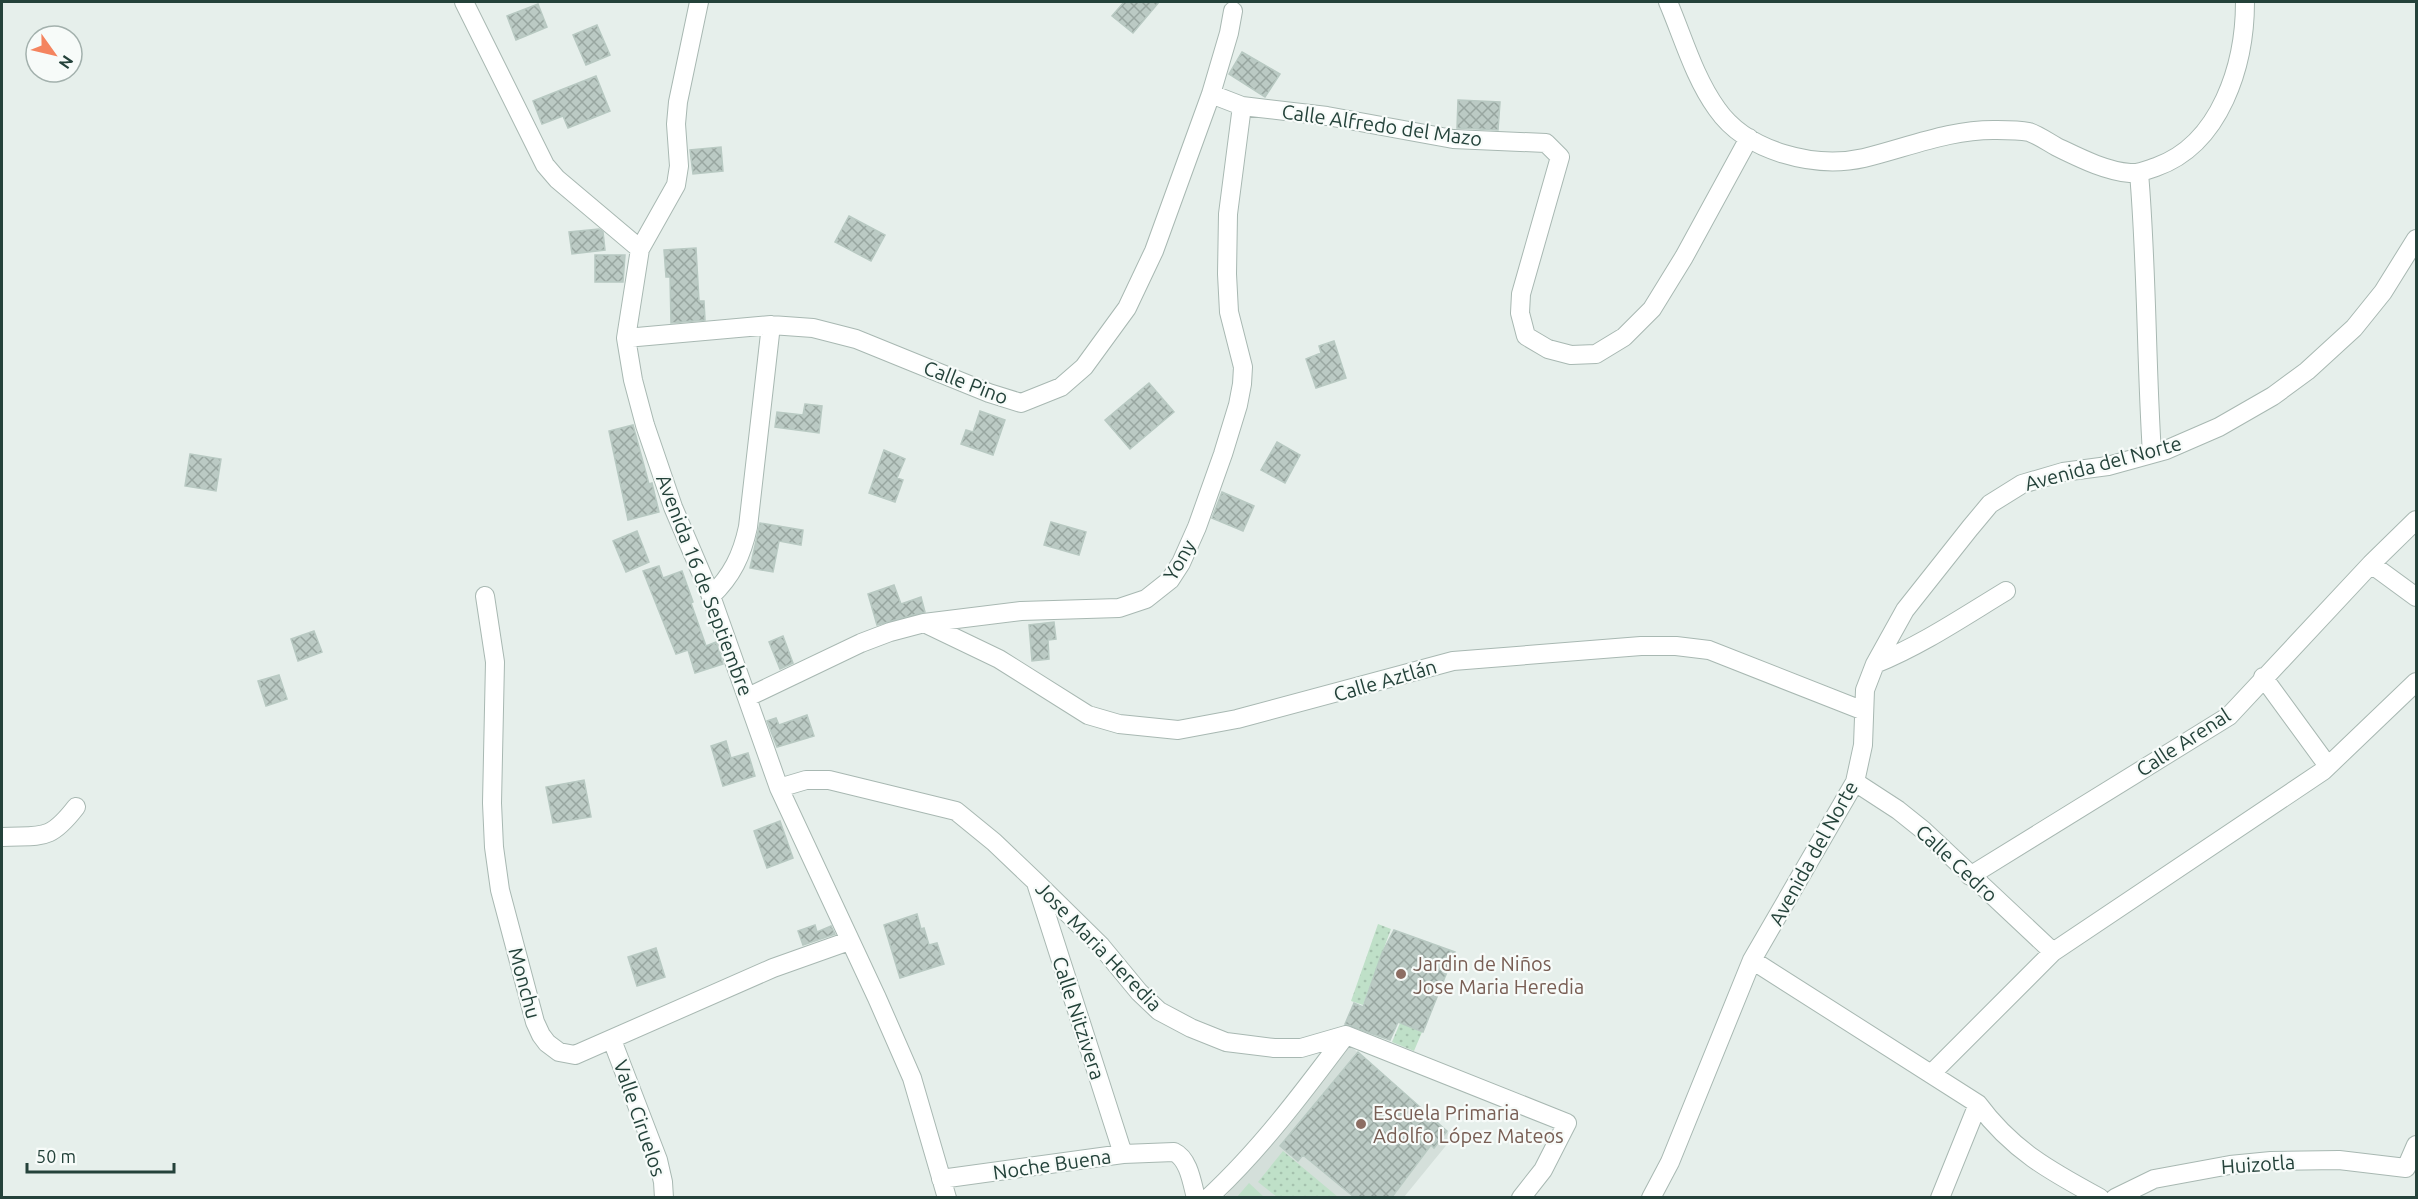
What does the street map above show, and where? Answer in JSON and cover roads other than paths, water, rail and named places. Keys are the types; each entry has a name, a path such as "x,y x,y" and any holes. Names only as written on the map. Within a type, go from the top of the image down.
{"street":[{"path":"464,2 545,165 556,179 640,249 676,185 678,102 699,2"},
{"path":"1668,2 1697,73 1717,110 1749,138 1784,154 1809,161 1834,163 1863,158 1966,130 2030,132 2098,165 2129,173 2139,172 2174,160 2200,136 2218,111 2229,92 2238,66 2245,30 2245,2"},
{"name":"Calle Pino","path":"626,338 771,325 813,328 856,339 989,393 1021,403 1061,387 1084,367 1127,308 1154,251 1211,94 1233,11"},
{"name":"Calle Alfredo del Mazo","path":"1211,94 1242,106 1327,116 1453,139 1546,143 1560,157 1525,277 1520,313 1526,336 1548,350 1571,355 1596,354 1624,337 1653,309 1749,138"},
{"name":"Yony","path":"748,697 861,643 890,632 924,623 1021,611 1119,608 1146,599 1170,580 1181,563 1223,454 1242,384 1243,367 1230,312 1227,274 1228,214 1242,106"},
{"path":"2139,172 2144,231 2152,454"},
{"name":"Avenida del Norte","path":"1651,1197 1670,1162 1752,960 1855,782 1863,746 1865,690 1875,664 1905,610 1990,504 2022,484 2063,471 2108,466 2152,454 2219,427 2273,396 2307,371 2354,328 2383,292 2416,239"},
{"name":"Avenida 16 de Septiembre","path":"640,249 626,338 633,380 645,425 673,507 711,596 779,788 912,1078 947,1197"},
{"path":"711,596 733,571 743,551 748,527 771,325"},
{"name":"Calle Arenal","path":"1970,876 2229,716 2263,677 2416,520"},
{"path":"2371,564 2416,597"},
{"path":"1875,664 1905,652 2006,591"},
{"name":"Monchu","path":"485,596 495,662 492,752 494,847 500,890 535,1022 547,1043 567,1055 575,1056 762,973 849,941"},
{"name":"Calle Aztlán","path":"924,623 999,659 1088,715 1130,726 1178,730 1237,719 1453,661 1641,646 1709,650 1864,711"},
{"path":"2263,677 2328,766"},
{"path":"1931,1074 2052,952 2292,793 2328,766 2416,682"},
{"name":"Jose Maria Heredia","path":"779,788 806,780 829,780 956,811 994,842 1036,882 1101,946 1160,1011 1191,1028 1226,1042 1274,1048 1301,1048 1346,1035"},
{"name":"Calle Cedro","path":"1855,782 1898,810 1923,830 2052,952"},
{"path":"2,837 51,833 63,824 76,807"},
{"name":"Calle Nitzivera","path":"1036,882 1123,1154"},
{"path":"1752,960 1978,1104 1994,1126 2021,1151 2100,1197"},
{"path":"1208,1197 1229,1178 1311,1081 1346,1035 1567,1123 1543,1170 1521,1197"},
{"name":"Valle Ciruelos","path":"612,1040 658,1160 664,1197"},
{"path":"1940,1197 1978,1104"},
{"path":"2411,1172 2416,1145"},
{"name":"Noche Buena","path":"941,1179 1123,1154 1163,1151 1181,1155 1196,1197"},
{"name":"Huizotla","path":"2115,1197 2154,1179 2230,1165 2271,1161 2339,1160 2411,1172"}],"place":[{"name":"Jardin de Niños Jose Maria Heredia","path":"1401,974"},
{"name":"Escuela Primaria Adolfo López Mateos","path":"1361,1124"}]}
